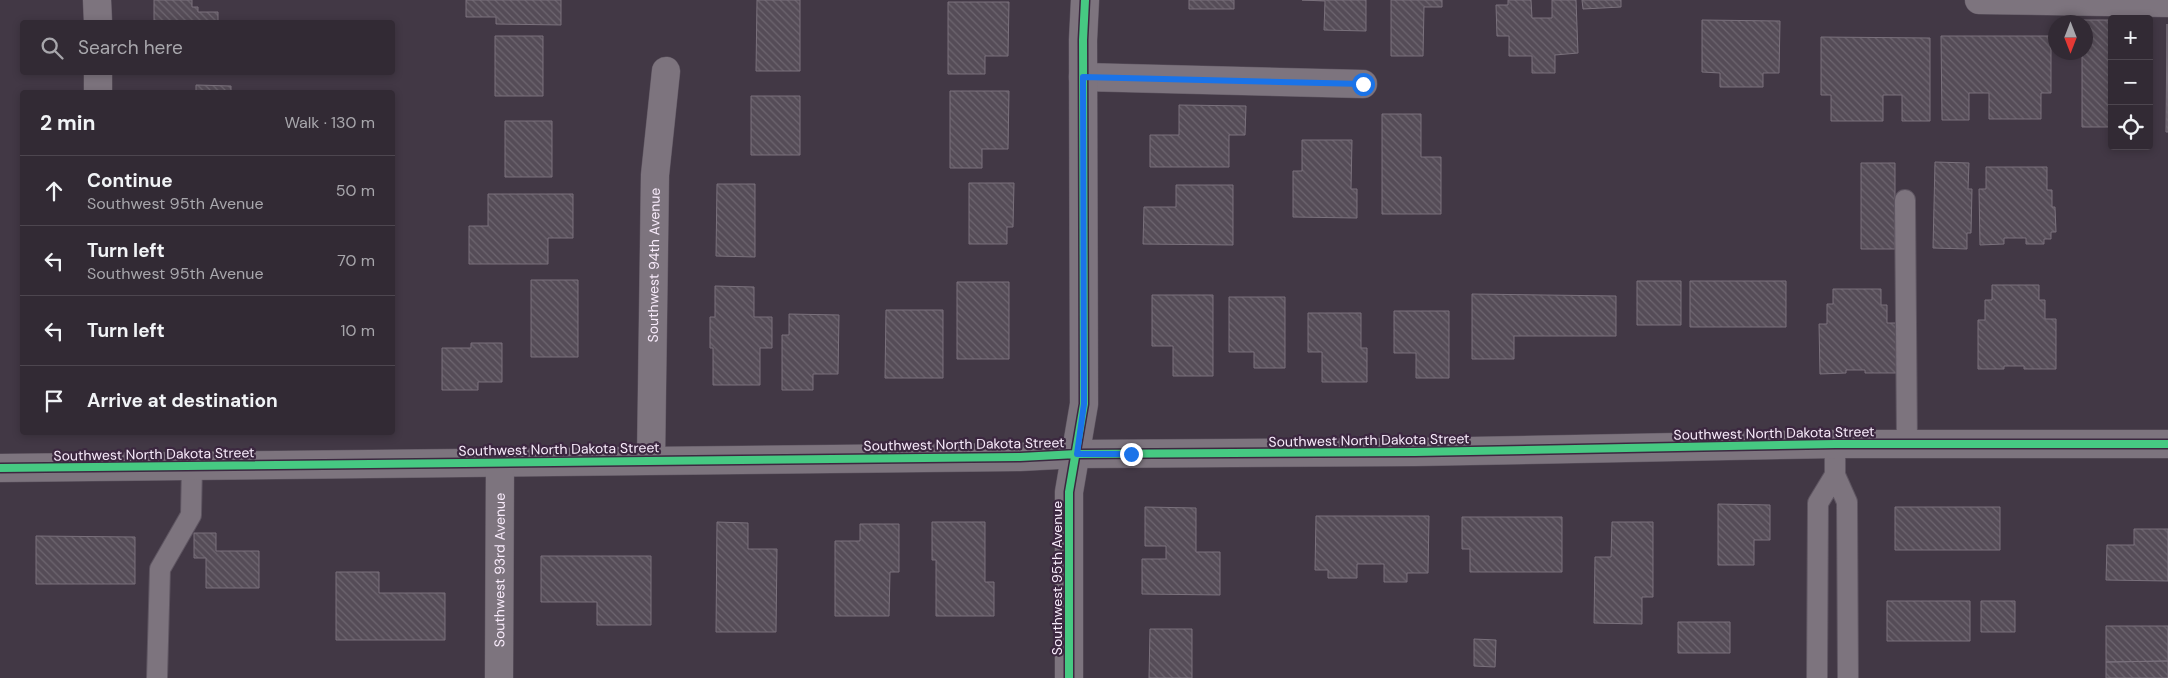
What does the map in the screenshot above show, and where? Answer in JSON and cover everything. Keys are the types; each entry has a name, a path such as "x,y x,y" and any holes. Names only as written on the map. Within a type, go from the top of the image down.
{"street":[{"path":"97,0 98,20"},
{"name":"Southwest 95th Avenue","path":"1069,678 1069,492 1077,454 1084,404 1083,77 1085,0"},
{"path":"1979,0 2168,3"},
{"name":"Southwest 94th Avenue","path":"651,460 655,175 666,71"},
{"path":"98,75 98,90"},
{"path":"1083,77 1363,84"},
{"name":"Southwest North Dakota Street","path":"0,468 1020,457 1077,454 1425,452 1835,444 2168,444"},
{"name":"Southwest 93rd Avenue","path":"499,678 500,462"}],"lane":[{"path":"1905,200 1907,444"},
{"path":"1835,444 1835,475 1847,502 1848,678"},
{"path":"158,678 160,569 191,515 192,466"},
{"path":"1817,678 1818,503 1835,475"}],"building":[{"path":"154,0 192,0 192,7 198,7 198,12 218,12 218,20 154,20"},
{"path":"466,0 561,0 561,25 496,24 496,17 466,17"},
{"path":"757,0 800,0 800,71 756,71"},
{"path":"1189,0 1234,0 1234,9 1189,9"},
{"path":"1302,0 1366,0 1366,31 1324,30 1325,1"},
{"path":"1391,0 1442,0 1442,7 1424,7 1423,56 1391,56"},
{"path":"1508,0 1531,0 1532,18 1552,18 1552,0 1576,0 1578,53 1555,55 1555,73 1532,73 1532,56 1509,56 1509,36 1497,36 1496,5 1508,5"},
{"path":"1582,0 1621,0 1621,7 1583,9"},
{"path":"948,2 1009,2 1008,56 985,56 985,74 948,74"},
{"path":"1702,20 1780,21 1779,73 1763,73 1763,87 1720,87 1720,73 1702,72"},
{"path":"2093,20 2108,20 2108,127 2082,127 2082,60 2093,60"},
{"path":"2167,24 2168,132 2166,132"},
{"path":"495,36 543,36 543,96 495,96"},
{"path":"1941,36 2048,36 2048,60 2051,60 2051,93 2041,93 2041,119 1989,119 1989,93 1969,93 1969,120 1942,120"},
{"path":"1821,37 1930,38 1930,121 1902,121 1902,95 1883,95 1883,121 1831,121 1831,95 1821,95"},
{"path":"196,85 231,86 231,90 196,90"},
{"path":"950,91 1009,91 1008,149 982,149 982,168 950,168"},
{"path":"751,96 800,96 800,155 751,155"},
{"path":"1179,105 1246,106 1245,135 1229,135 1229,167 1150,167 1150,135 1179,135"},
{"path":"1382,114 1421,114 1421,157 1441,157 1441,214 1382,214"},
{"path":"505,121 552,121 552,177 505,177"},
{"path":"1302,140 1352,140 1351,189 1357,189 1357,218 1293,217 1293,171 1302,171"},
{"path":"1935,162 1969,163 1968,189 1972,189 1971,233 1967,233 1967,249 1933,248"},
{"path":"1861,163 1895,163 1895,249 1861,249"},
{"path":"1986,167 2047,167 2047,190 2052,190 2052,207 2055,207 2056,232 2051,232 2051,239 2044,239 2044,244 2026,244 2026,238 2004,238 2004,244 1980,245 1979,189 1986,189"},
{"path":"969,183 1014,183 1013,227 1007,227 1007,244 969,244"},
{"path":"717,184 755,184 755,257 716,256"},
{"path":"1176,185 1233,185 1233,245 1143,244 1144,207 1176,207"},
{"path":"488,194 573,194 573,238 548,238 548,264 469,264 469,226 488,226"},
{"path":"531,280 578,280 578,357 531,357"},
{"path":"1637,281 1681,281 1681,325 1637,325"},
{"path":"1690,281 1786,281 1786,327 1690,327"},
{"path":"957,282 1009,282 1009,359 957,359"},
{"path":"1992,285 2039,285 2039,300 2045,300 2045,319 2056,319 2056,369 2024,369 2024,366 2004,366 2004,369 1978,369 1978,320 1985,320 1985,300 1992,300"},
{"path":"715,286 754,287 754,317 772,317 772,348 760,348 760,385 713,385 713,348 710,348 710,317 715,317"},
{"path":"1833,289 1881,289 1881,305 1887,305 1887,323 1897,323 1898,373 1865,373 1865,370 1846,370 1846,373 1820,374 1819,324 1827,324 1827,304 1833,304"},
{"path":"1472,294 1616,296 1616,336 1514,336 1514,359 1472,359"},
{"path":"1152,295 1213,295 1213,376 1173,376 1173,346 1152,346"},
{"path":"1229,297 1285,297 1285,368 1254,368 1254,352 1229,352"},
{"path":"886,310 943,310 943,378 885,378"},
{"path":"1394,311 1449,311 1449,378 1416,378 1416,353 1394,353"},
{"path":"1308,313 1361,313 1361,348 1367,348 1367,382 1322,382 1322,352 1308,352"},
{"path":"789,314 839,315 838,374 813,374 813,390 782,390 782,335 789,335"},
{"path":"471,343 502,343 502,382 478,382 478,390 442,390 442,348 471,348"},
{"path":"1718,504 1770,505 1770,540 1754,540 1754,565 1718,565"},
{"path":"1145,507 1196,508 1196,552 1220,552 1220,595 1142,594 1142,559 1166,559 1166,546 1145,546"},
{"path":"1895,507 2000,507 2000,550 1895,550"},
{"path":"1316,516 1429,516 1428,573 1407,573 1407,582 1384,582 1384,564 1357,564 1357,578 1328,578 1328,570 1315,570"},
{"path":"1462,517 1562,517 1562,572 1470,572 1470,549 1462,549"},
{"path":"717,522 748,523 748,549 777,549 776,632 716,632"},
{"path":"932,522 985,522 985,582 994,582 994,616 936,616 936,560 932,560"},
{"path":"1612,522 1653,522 1653,597 1642,597 1642,624 1594,623 1595,557 1611,557"},
{"path":"860,524 899,524 899,572 890,572 889,616 835,616 835,541 860,541"},
{"path":"2134,529 2168,529 2168,581 2106,580 2107,545 2134,545"},
{"path":"194,533 216,533 216,551 259,551 259,588 206,588 206,558 194,558"},
{"path":"36,536 135,537 135,584 36,584"},
{"path":"541,556 651,556 651,625 597,625 597,602 541,602"},
{"path":"336,572 379,572 379,593 445,593 445,640 336,640"},
{"path":"1887,601 1970,601 1970,641 1887,641"},
{"path":"1981,601 2015,601 2015,632 1981,632"},
{"path":"1678,622 1730,622 1730,653 1678,653"},
{"path":"2106,626 2168,626 2168,661 2106,662"},
{"path":"1150,629 1192,629 1192,678 1149,678"},
{"path":"1474,639 1496,640 1495,667 1474,666"},
{"path":"2168,661 2168,678 2106,678 2106,662"}],"cycle path":[{"path":"1069,678 1069,492 1084,404 1083,40 1085,0"},
{"path":"0,468 1020,457 1077,454 1415,452 1835,444 2168,444"}],"route":[{"path":"1131,454 1077,454 1084,404 1083,77 1363,84"}]}
